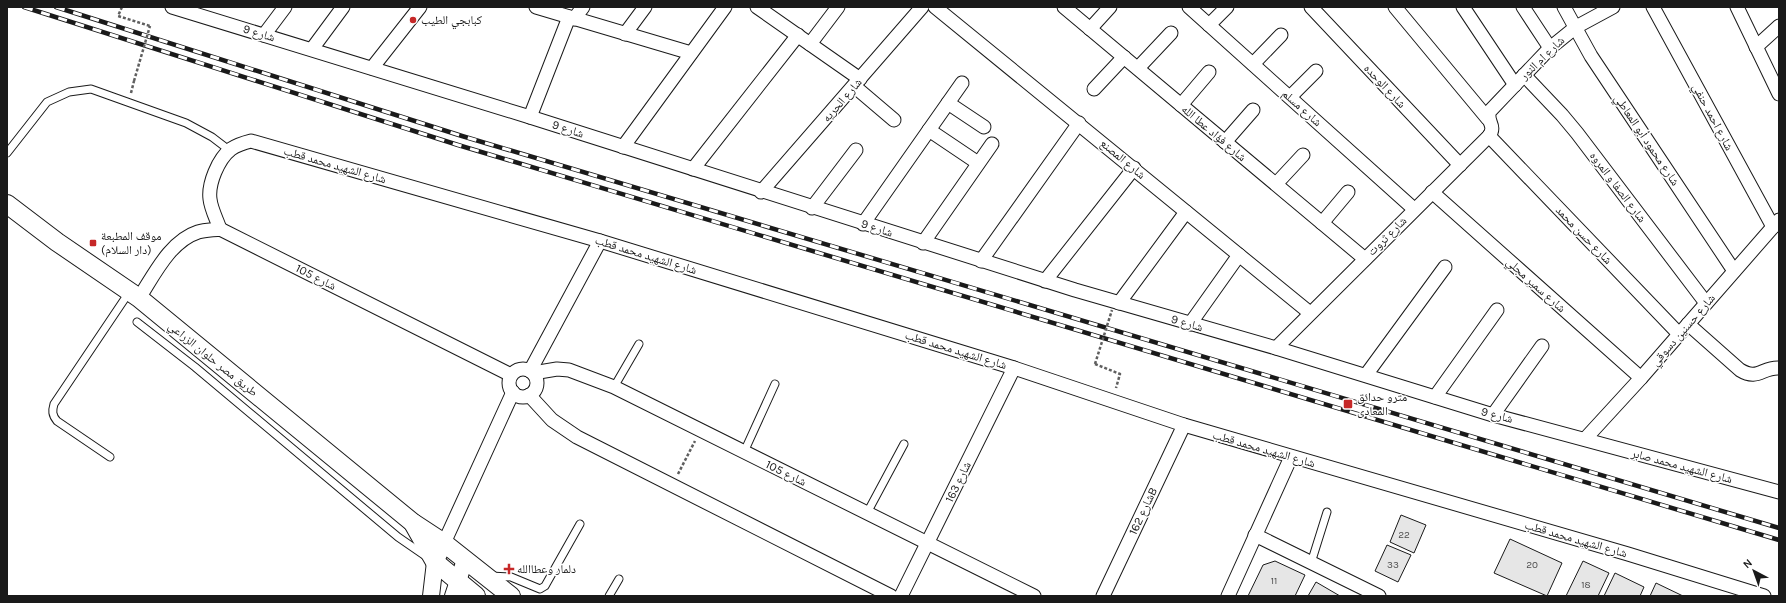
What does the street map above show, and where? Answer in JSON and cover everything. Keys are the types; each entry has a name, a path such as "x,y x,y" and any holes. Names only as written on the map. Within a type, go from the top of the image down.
{"main road":[{"name":"طريق مصر حلوان الزراعي","path":"11,212 135,294 412,522 444,543 511,596"},
{"name":"طريق مصر حلوان الزراعي","path":"412,522 435,562 456,589 476,596"}],"street":[{"name":"شارع 9","path":"172,7 204,11 264,35 530,117 1045,281 1116,307 1190,324 1276,348 1493,415 1585,439"},
{"path":"264,35 285,7"},
{"path":"312,49 343,7"},
{"path":"372,68 420,7"},
{"path":"536,7 691,53"},
{"path":"530,117 572,18 583,7"},
{"path":"625,34 645,7"},
{"path":"623,147 725,7"},
{"path":"810,44 838,7"},
{"name":"شارع الحريه","path":"762,192 922,7"},
{"name":"شارع المصنع","path":"935,7 1310,313"},
{"name":"شارع فؤاد عطا الله","path":"1064,7 1365,258"},
{"path":"1090,29 1110,7"},
{"name":"شارع مسلم","path":"1189,7 1414,209"},
{"path":"1209,25 1227,7"},
{"name":"شارع الوحده","path":"1311,7 1460,165"},
{"path":"1395,7 1490,121 1492,132 1489,136"},
{"name":"شارع الصفا و المروه","path":"1463,7 1519,80 1562,115 1577,133 1706,303"},
{"path":"1523,7 1550,48"},
{"name":"شارع محمود أبو المعاطي","path":"1564,7 1591,56 1734,271"},
{"name":"شارع ام النور","path":"1490,121 1488,115 1490,111 1550,48 1576,27 1613,7"},
{"name":"شارع احمد حنفي","path":"1653,7 1776,223"},
{"path":"1737,7 1779,94"},
{"path":"765,9 857,83 894,120"},
{"path":"1756,47 1779,26"},
{"path":"1138,68 1171,33"},
{"path":"1253,64 1281,35"},
{"path":"693,170 798,36"},
{"path":"1094,89 1124,57"},
{"path":"1290,97 1316,71"},
{"path":"1181,104 1209,72"},
{"path":"863,224 962,83"},
{"path":"948,103 984,126"},
{"path":"1225,142 1253,110"},
{"path":"981,261 1079,123"},
{"path":"929,130 978,163"},
{"name":"شارع ثروت","path":"1276,348 1489,136"},
{"name":"شارع حسن محمد","path":"1489,136 1684,329 1748,375 1757,375 1777,365"},
{"name":"شارع الشهيد محمد قطب","path":"229,150 240,144 251,142 600,241 1014,368 1184,425 1628,554 1764,596"},
{"path":"923,243 992,144"},
{"path":"135,294 178,243 198,232 220,229 210,199 212,181 220,162 229,150"},
{"path":"812,208 856,150"},
{"path":"1276,184 1303,155"},
{"path":"1045,281 1134,168"},
{"path":"1322,223 1348,192"},
{"name":"شارع سمير مجلي","path":"1432,192 1641,378"},
{"path":"1116,307 1186,212"},
{"name":"شارع حسنين دسوقي","path":"1585,439 1641,378 1776,223"},
{"name":"شارع 105","path":"220,229 512,375"},
{"path":"531,372 600,241"},
{"path":"1190,324 1239,255"},
{"path":"1366,375 1445,267"},
{"path":"1435,397 1497,310"},
{"path":"1493,415 1542,346"},
{"name":"شارع 163","path":"901,596 1014,368"},
{"path":"522,369 531,372 536,381 536,385 532,392 529,395 522,396 513,392 509,385 514,372 522,369"},
{"name":"شارع 105","path":"531,372 557,369 569,370 614,387 1034,596"},
{"path":"431,596 435,562 513,392"},
{"path":"529,395 552,420 564,429 891,596"},
{"name":"شارع 162B","path":"1103,596 1184,425"},
{"name":"شارع الشهيد محمد صابر","path":"1585,439 1779,492"},
{"path":"1228,596 1290,457"},
{"path":"1255,535 1379,596"},
{"path":"456,589 465,560"}],"lane":[{"path":"7,154 47,102 69,92 90,89 186,123 212,137 229,150"},
{"path":"110,457 57,421 53,416 52,410 54,404 135,294"},
{"path":"136,322 195,368 398,537 435,562"},
{"path":"614,387 639,344"},
{"path":"744,452 775,384"},
{"path":"867,513 904,444"},
{"path":"1311,563 1327,512"},
{"path":"485,576 510,577 540,589 545,586 580,524"},
{"path":"609,596 619,579"}],"path":[{"path":"122,7 118,16 150,26 129,100"},
{"path":"1116,307 1095,364 1120,374"},
{"path":"672,485 701,430"}],"building":[{"path":"1401,515 1426,525 1414,553 1390,542"},
{"path":"1510,539 1562,563 1547,596 1494,573"},
{"path":"1387,545 1411,555 1398,582 1375,571"},
{"path":"1275,561 1305,575 1295,596 1248,596 1263,565"},
{"path":"1583,561 1609,573 1598,596 1566,596"},
{"path":"1615,573 1644,587 1640,596 1604,596"},
{"path":"1316,582 1340,596 1308,596"},
{"path":"1656,583 1683,596 1650,596"}],"railway":[{"path":"24,7 458,145 1779,540"},
{"path":"56,7 462,136 1779,528"}],"place":[{"name":"كبابجي الطيب","path":"413,20"},
{"name":"موقف المطبعة (دار السلام)","path":"93,243"},
{"name":"مترو حدائق المعادى","path":"1348,404"},
{"name":"دلمار وعطاالله","path":"509,569"}]}
